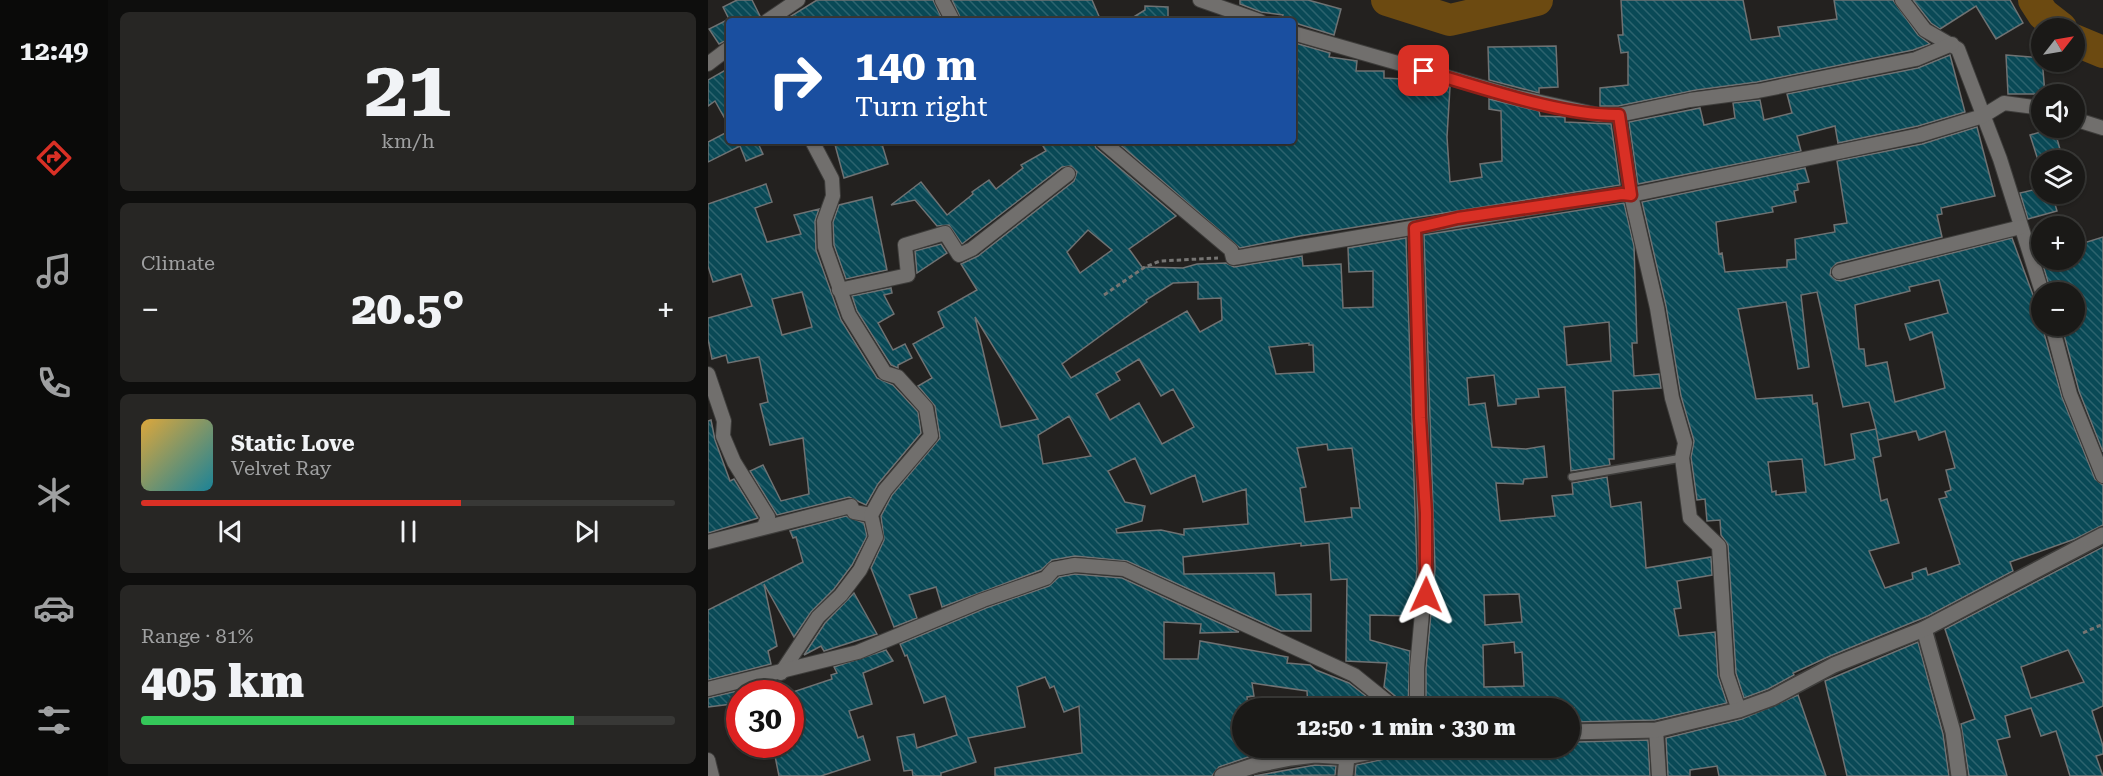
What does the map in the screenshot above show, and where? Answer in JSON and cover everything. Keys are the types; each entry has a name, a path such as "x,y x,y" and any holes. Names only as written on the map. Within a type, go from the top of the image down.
{"street":[{"path":"771,18 798,0"},
{"path":"942,0 951,18"},
{"path":"1200,0 1251,18"},
{"path":"1902,0 1925,30 1958,49 2039,282"},
{"path":"1296,34 1513,96 1599,115 1619,115 1690,100 1758,91 1905,61 1952,44"},
{"path":"1106,144 1231,250 1233,258 1311,243 1372,236 1383,230 1415,228 1519,209 1622,194 1631,195 1888,142 1983,116 2004,103 2031,107"},
{"path":"1619,115 1631,195 1657,308 1672,398 1685,443 1682,458 1690,518 1719,546 1727,675 1739,710"},
{"path":"2085,122 2103,128"},
{"path":"781,673 818,617 841,595 860,570 876,537 871,515 885,490 931,436 927,408 898,377 885,373 849,315 825,247 824,221 834,196 832,179 814,144"},
{"path":"839,290 908,275 905,245 945,234 959,255 972,249 1068,174"},
{"path":"1839,272 2021,227"},
{"path":"1415,228 1426,569 1417,668 1417,698"},
{"path":"2055,336 2070,394 2103,476"},
{"path":"708,374 724,421 723,436 734,462 768,517 764,526"},
{"path":"708,542 850,506 854,512 871,515"},
{"path":"1580,732 1656,730 1739,710 1772,698 1834,665 1924,629 2103,535"},
{"path":"708,689 781,673 858,652 983,600 1046,578 1054,569 1075,565 1124,569 1354,675 1383,698"},
{"path":"1924,629 1953,732 1959,776"},
{"path":"1656,730 1659,776"},
{"path":"1222,776 1256,765 1297,758"},
{"path":"1345,776 1347,758"},
{"path":"708,760 712,776"}],"lane":[{"path":"1572,477 1682,458"}],"path":[{"path":"1104,296 1145,267 1160,261 1233,258"},
{"path":"2083,633 2103,624"}],"building":[{"path":"737,0 752,0 760,16 759,18 728,18 723,7"},
{"path":"817,0 933,0 942,18 788,18"},
{"path":"952,0 1092,0 1100,18 961,18"},
{"path":"1240,0 1308,0 1341,9 1334,35 1296,23 1296,18 1282,18 1283,15 1261,12 1240,4"},
{"path":"1621,0 1743,0 1751,40 1780,36 1778,27 1837,19 1834,0 1893,0 1918,35 1930,44 1913,50 1757,82 1696,90 1618,106 1600,106 1600,88 1628,85 1628,52 1621,53 1618,35 1623,35"},
{"path":"1913,0 2010,0 2023,23 1996,39 1976,6 1940,29 1931,23"},
{"path":"1145,6 1168,7 1168,18 1132,18 1145,10"},
{"path":"726,20 726,40 719,44 709,29"},
{"path":"1296,43 1330,53 1329,57 1357,61 1356,71 1384,71 1384,78 1423,80 1450,87 1447,137 1450,182 1482,177 1480,164 1502,161 1501,111 1489,109 1489,99 1539,111 1540,116 1565,117 1565,122 1611,124 1620,185 1300,236 1240,248 1119,144 1296,144 1298,71 1296,71"},
{"path":"1556,46 1558,87 1539,88 1539,93 1489,80 1488,47"},
{"path":"1950,55 1965,112 1918,126 1838,143 1835,126 1797,136 1801,151 1638,184 1629,122 1700,108 1704,125 1735,118 1733,103 1760,100 1764,120 1792,113 1787,94 1918,68"},
{"path":"2006,55 2031,57 2031,72 2043,72 2044,84 2031,84 2031,94 2008,94"},
{"path":"726,70 726,121 715,101 708,106 708,80"},
{"path":"1977,127 1995,196 1941,208 1942,214 1937,215 1942,237 1837,263 1831,269 1830,275 1841,281 2012,238 2031,290 2031,336 2045,336 2062,397 2095,479 2103,485 2103,525 2075,539 2010,562 2013,571 1928,616 1830,656 1793,673 1794,675 1768,689 1744,698 1736,673 1728,545 1721,535 1720,520 1707,521 1705,499 1697,500 1691,457 1694,441 1681,396 1666,306 1642,202 1805,168 1809,182 1797,184 1798,190 1794,191 1796,202 1772,207 1773,212 1716,222 1719,254 1722,253 1725,272 1787,267 1787,260 1796,259 1795,239 1835,232 1834,225 1847,223 1837,161 1922,144","holes":["1939,280 1948,313 1905,324 1910,340 1932,332 1945,388 1895,402 1887,362 1866,366 1864,349 1859,349 1855,305 1910,291 1909,287","1817,292 1843,407 1869,402 1876,429 1851,434 1855,459 1825,465 1817,403 1813,404 1812,395 1756,399 1738,309 1786,302 1798,369 1809,367 1801,295","1916,431 1919,440 1945,431 1955,468 1946,470 1951,490 1945,492 1947,497 1939,499 1960,564 1928,575 1926,568 1912,573 1913,579 1885,588 1869,551 1899,543 1887,499 1881,501 1873,458 1881,456 1878,440","1802,459 1806,492 1776,495 1776,491 1772,492 1768,462"]},
{"path":"726,133 726,144 758,144 763,154 746,161 740,146 708,162 708,142"},
{"path":"2030,135 2031,138 2057,138 2060,150 2035,150"},
{"path":"835,144 882,144 888,164 844,178"},
{"path":"1042,144 1094,144 1096,148 1176,216 1129,249 1142,267 1183,268 1197,264 1226,263 1234,267 1302,256 1303,266 1341,264 1343,308 1373,307 1373,271 1349,272 1348,248 1406,238 1417,569 1413,616 1370,615 1370,640 1410,651 1408,698 1397,698 1384,687 1387,663 1346,661 1347,579 1331,580 1329,543 1301,546 1301,543 1183,557 1184,574 1274,573 1276,595 1311,594 1311,631 1281,631 1127,561 1075,556 1052,560 1041,570 942,607 936,587 909,595 917,618 894,627 871,568 884,540 881,516 892,495 940,438 935,406 918,386 932,378 913,344 944,327 938,312 977,290 961,264 978,256 1074,181 1077,172 1071,166 1062,167 962,244 949,225 937,226 915,200 891,205 921,182 947,215 989,180 996,189 1023,168 1021,165 1046,151","holes":["1088,230 1112,250 1080,273 1067,252","1198,282 1198,299 1221,298 1222,320 1200,332 1187,311 1071,378 1062,364 1147,302 1146,300 1173,283","975,317 1038,419 1001,427","1309,343 1313,345 1314,372 1276,374 1269,347","1139,359 1161,396 1173,389 1194,427 1162,444 1139,403 1110,420 1096,394 1120,380 1116,373","1069,416 1091,456 1043,464 1038,435","1327,444 1328,450 1352,448 1360,508 1351,508 1352,517 1305,522 1300,488 1306,487 1297,448","1135,458 1151,494 1195,475 1203,502 1246,489 1248,524 1184,529 1184,535 1161,530 1117,533 1116,529 1142,521 1145,506 1125,502 1108,471"]},
{"path":"766,184 772,202 755,208 767,242 801,234 794,215 819,209 815,221 816,250 841,320 877,378 893,385 918,412 921,433 878,484 866,505 849,497 777,515 750,471 763,465 781,501 809,494 803,438 770,445 760,404 768,402 759,357 728,363 726,355 712,359 708,339 708,318 752,306 741,274 713,282 708,266 708,204","holes":["802,292 812,327 782,335 772,299"]},
{"path":"2031,190 2031,204 2055,204 2057,211 2031,216 2028,219 2020,193"},
{"path":"872,197 887,270 846,279 834,245 833,222 839,205"},
{"path":"1624,203 1634,246 1637,343 1632,343 1634,376 1659,374 1661,388 1613,391 1614,459 1609,459 1610,465 1571,471 1565,387 1538,389 1539,397 1516,399 1516,404 1498,406 1494,375 1467,378 1469,405 1485,403 1492,447 1526,449 1544,446 1547,477 1524,479 1523,484 1496,483 1500,521 1555,516 1552,496 1573,494 1572,483 1607,477 1611,507 1641,502 1646,568 1711,557 1712,575 1677,581 1681,608 1674,609 1679,636 1715,632 1718,676 1727,703 1655,720 1580,722 1580,698 1426,698 1426,668 1435,569 1424,235","holes":["1609,322 1611,361 1567,365 1564,327","1519,594 1522,622 1485,625 1484,595","1514,642 1515,653 1522,652 1524,686 1484,687 1483,645"]},
{"path":"2103,237 2103,452 2079,391 2064,336 2085,336 2085,282 2048,282 2044,270 2085,270 2085,243"},
{"path":"941,244 947,253 917,273 915,251"},
{"path":"891,288 892,293 884,295 894,314 878,323 893,350 905,344 912,358 898,365 898,368 891,365 857,311 852,296"},
{"path":"711,420 715,440 730,481 734,479 758,518 708,533 708,421"},
{"path":"846,516 864,523 867,536 852,565 834,589 811,612 794,637 764,584 777,646 768,651 771,664 708,680 708,610 803,562 796,537 793,538 790,531"},
{"path":"2103,547 2103,706 2092,711 2103,746 2103,754 2096,756 2103,776 2070,776 2056,731 2041,736 2031,708 2005,716 2010,737 1997,740 2007,776 1969,776 1961,724 1975,719 1945,629","holes":["2068,650 2084,682 2031,698 2021,667"]},
{"path":"1075,574 1122,578 1239,632 1200,633 1201,624 1164,622 1164,659 1198,659 1200,641 1288,657 1287,663 1310,665 1316,670 1349,683 1368,698 1307,698 1307,691 1252,683 1254,696 1232,698 1232,758 1245,758 1219,767 1212,776 995,776 995,768 1082,753 1079,706 1064,712 1054,686 1050,688 1045,677 1017,687 1025,727 968,738 976,762 941,773 941,776 913,776 912,770 904,771 897,737 914,734 917,748 957,735 945,696 924,703 907,655 905,656 900,644 986,608 1049,586 1059,577"},
{"path":"854,593 877,634 824,651 821,646 804,655 825,623"},
{"path":"1918,642 1943,734 1949,776 1847,776 1825,681"},
{"path":"886,650 893,661 863,673 872,704 849,711 858,738 863,736 870,760 821,776 779,776 775,758 804,758 804,688 832,679 831,675 837,673 834,667"},
{"path":"726,694 726,705 708,707 708,698"},
{"path":"1798,695 1826,776 1719,776 1717,766 1690,770 1690,776 1668,776 1666,738 1742,719"},
{"path":"1648,740 1650,776 1355,776 1356,765 1389,758 1580,758 1580,742"},
{"path":"1315,765 1336,766 1335,775 1254,776"}],"waterway":[{"path":"1387,0 1450,20 1537,0"},
{"path":"2034,0 2048,18"},
{"path":"2085,45 2103,52"}],"route":[{"path":"1424,71 1513,96 1599,115 1619,115 1631,195 1622,194 1458,218 1415,228 1420,418 1426,513 1426,595"}]}
